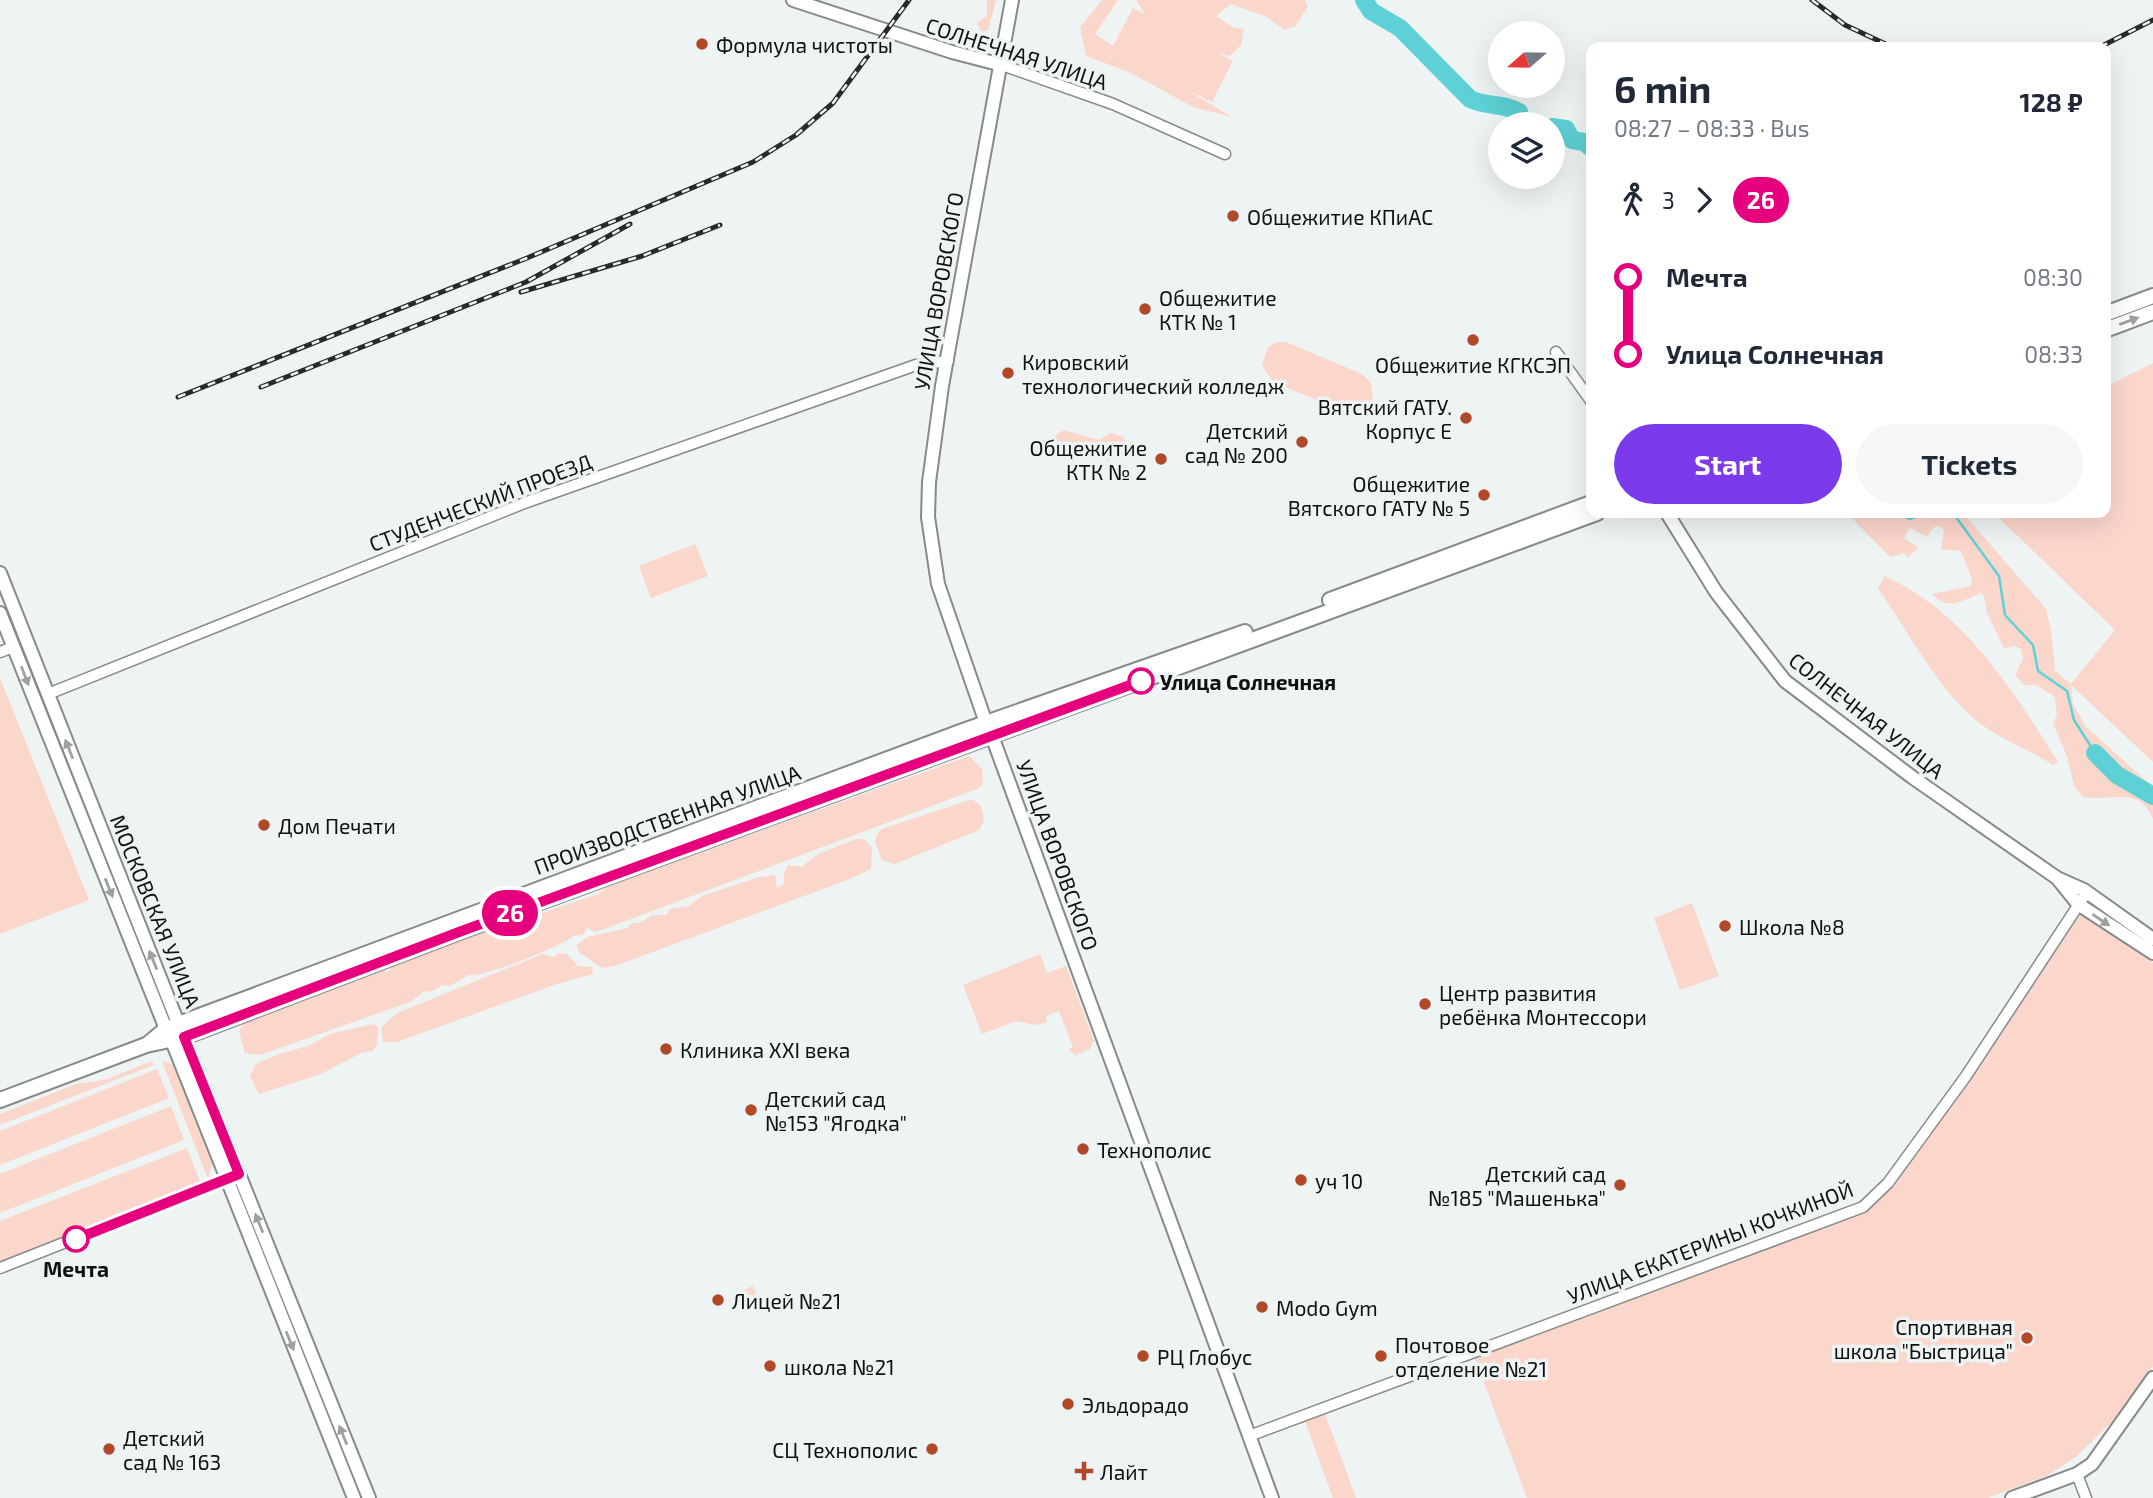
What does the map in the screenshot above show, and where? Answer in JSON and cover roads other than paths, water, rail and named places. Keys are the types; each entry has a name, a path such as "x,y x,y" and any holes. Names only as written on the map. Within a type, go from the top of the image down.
{"highway":[{"path":"2111,312 2153,296"},
{"path":"2111,328 2153,312"},
{"path":"989,729 1586,505"},
{"path":"989,729 1586,517"},
{"name":"ПРОИЗВОДСТВЕННАЯ УЛИЦА","path":"0,1100 989,729"}],"main road":[{"name":"СОЛНЕЧНАЯ УЛИЦА","path":"793,0 952,52 1002,65"},
{"name":"УЛИЦА ВОРОВСКОГО","path":"1011,7 929,482 932,554 948,618 1272,1498"},
{"name":"СОЛНЕЧНАЯ УЛИЦА","path":"1670,518 1716,592 1785,681 1912,777 2057,878 2087,892 2153,939"},
{"name":"МОСКОВСКАЯ УЛИЦА","path":"0,573 175,1033 226,1179 354,1498"},
{"name":"МОСКОВСКАЯ УЛИЦА","path":"0,612 34,700 175,1033 239,1174 369,1498"},
{"name":"СТУДЕНЧЕСКИЙ ПРОЕЗД","path":"34,700 48,694"},
{"name":"СОЛНЕЧНАЯ УЛИЦА","path":"2057,878 2078,904 2153,953"},
{"path":"226,1179 239,1174"},
{"path":"2012,1498 2077,1474 2092,1464 2153,1378"}],"street":[{"name":"СОЛНЕЧНАЯ УЛИЦА","path":"1002,65 1114,104 1225,154"},
{"path":"1556,352 1586,394"},
{"name":"СТУДЕНЧЕСКИЙ ПРОЕЗД","path":"48,694 527,502 916,365 948,362"},
{"path":"0,652 13,647"},
{"name":"УЛИЦА ЕКАТЕРИНЫ КОЧКИНОЙ","path":"1249,1436 1863,1207 1888,1183 1966,1076 2087,892"},
{"path":"0,1268 226,1179"},
{"path":"2077,1474 2086,1498"}],"waterway":[{"path":"1364,0 1371,11 1400,28 1470,99 1519,112"},
{"path":"1565,129 1572,140 1586,144"},
{"path":"1908,518 1912,518"},
{"path":"1957,518 1999,576 2005,615 2033,645 2038,671 2067,691 2074,720 2095,753"},
{"path":"2095,753 2117,775 2153,796"}],"railway":[{"path":"178,397 527,258 753,162 796,135 833,103 909,0"},
{"path":"1812,0 1845,25 1881,42"},
{"path":"2110,42 2153,20"},
{"path":"261,387 526,282 630,224"},
{"path":"521,292 642,256 720,225"}],"place":[{"name":"Формула чистоты","path":"702,44"},
{"name":"Общежитие КПиАС","path":"1233,216"},
{"name":"Общежитие КТК № 1","path":"1145,309"},
{"name":"Общежитие КГКСЭП","path":"1473,340"},
{"name":"Кировский технологический колледж","path":"1008,373"},
{"name":"Вятский ГАТУ. Корпус Е","path":"1466,418"},
{"name":"Детский сад № 200","path":"1302,442"},
{"name":"Общежитие КТК № 2","path":"1161,459"},
{"name":"Общежитие Вятского ГАТУ № 5","path":"1484,495"},
{"name":"Улица Солнечная","path":"1141,681"},
{"name":"Дом Печати","path":"264,825"},
{"name":"Школа №8","path":"1725,926"},
{"name":"Центр развития ребёнка Монтессори","path":"1425,1004"},
{"name":"Клиника XXI века","path":"666,1049"},
{"name":"Детский сад №153 \"Ягодка\"","path":"751,1110"},
{"name":"Технополис","path":"1083,1149"},
{"name":"уч 10","path":"1301,1180"},
{"name":"Детский сад №185 \"Машенька\"","path":"1620,1185"},
{"name":"Мечта","path":"76,1239"},
{"name":"Лицей №21","path":"718,1300"},
{"name":"Modo Gym","path":"1262,1307"},
{"name":"Спортивная школа \"Быстрица\"","path":"2027,1338"},
{"name":"РЦ Глобус","path":"1143,1356"},
{"name":"Почтовое отделение №21","path":"1381,1356"},
{"name":"школа №21","path":"770,1366"},
{"name":"Эльдорадо","path":"1068,1404"},
{"name":"Детский сад № 163","path":"109,1449"},
{"name":"СЦ Технополис","path":"932,1449"},
{"name":"Лайт","path":"1084,1471"}]}
